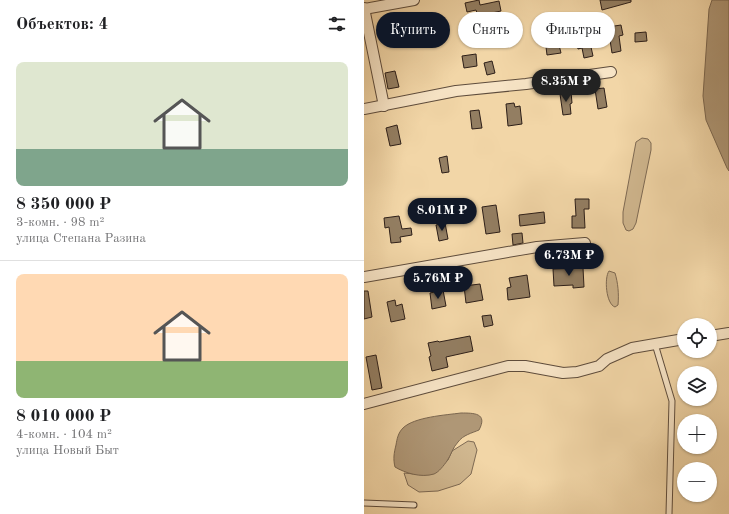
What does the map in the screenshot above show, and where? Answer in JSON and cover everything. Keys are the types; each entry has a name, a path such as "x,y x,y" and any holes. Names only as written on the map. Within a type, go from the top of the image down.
{"street":[{"path":"384,106 364,8 414,0"},
{"path":"364,109 456,91 526,84 611,72"},
{"path":"364,277 537,248 584,243"},
{"path":"717,335 729,333"},
{"path":"364,404 494,368 524,366 563,373 577,372 599,366 613,356 632,348 677,340"}],"lane":[{"path":"655,343 672,401 669,514"},
{"path":"364,503 414,505"}],"shaded area":[{"path":"712,0 729,0 729,171 706,120 703,96 709,9"},
{"path":"642,138 648,139 651,143 651,150 636,223 633,229 629,231 626,230 623,223 623,212 636,142"},
{"path":"609,271 615,273 617,281 618,305 615,307 610,301 606,285 607,274"},
{"path":"461,413 471,413 481,417 482,420 479,430 468,434 460,440 438,472 429,475 419,475 408,473 395,467 394,459 398,436 403,428 408,424 422,419"},
{"path":"468,441 474,442 477,450 471,474 460,484 438,491 419,492 408,485 404,473 414,474 448,460 452,451"}],"building":[{"path":"479,0 480,5 499,1 501,11 477,12 476,10 467,12 465,3"},
{"path":"600,0 631,0 631,2 602,10"},
{"path":"621,25 623,35 619,36 621,51 612,53 611,48 615,48 615,26"},
{"path":"646,32 647,41 635,42 635,33"},
{"path":"546,48 560,48 561,53 547,55"},
{"path":"582,48 591,48 593,56 584,58"},
{"path":"476,54 477,66 464,68 462,56"},
{"path":"492,61 495,73 487,75 484,63"},
{"path":"395,71 399,87 388,89 385,73"},
{"path":"604,88 607,107 598,109 595,89"},
{"path":"571,92 571,114 563,115 560,94"},
{"path":"514,103 515,107 520,106 522,124 508,126 506,104"},
{"path":"479,110 482,128 472,129 470,111"},
{"path":"397,125 401,144 390,146 386,128"},
{"path":"447,156 449,172 442,173 439,158"},
{"path":"575,199 589,199 589,209 584,209 585,228 572,228 572,216 576,216"},
{"path":"496,205 500,232 486,234 482,207"},
{"path":"544,212 545,223 520,226 519,215"},
{"path":"399,216 402,229 411,228 412,235 400,237 401,242 391,243 389,227 385,228 384,218"},
{"path":"445,223 448,239 439,241 436,225"},
{"path":"522,233 523,243 513,245 512,234"},
{"path":"583,268 584,287 573,288 573,285 554,286 553,269"},
{"path":"527,275 530,297 508,300 507,288 511,287 509,278"},
{"path":"480,284 483,300 466,303 464,286"},
{"path":"443,290 446,306 432,309 430,293"},
{"path":"364,291 368,291 372,317 364,319"},
{"path":"395,300 396,306 402,304 405,319 391,322 387,302"},
{"path":"491,315 493,325 484,327 482,316"},
{"path":"470,336 473,351 446,357 448,367 432,371 428,343"},
{"path":"376,355 382,388 372,390 366,357"}]}
